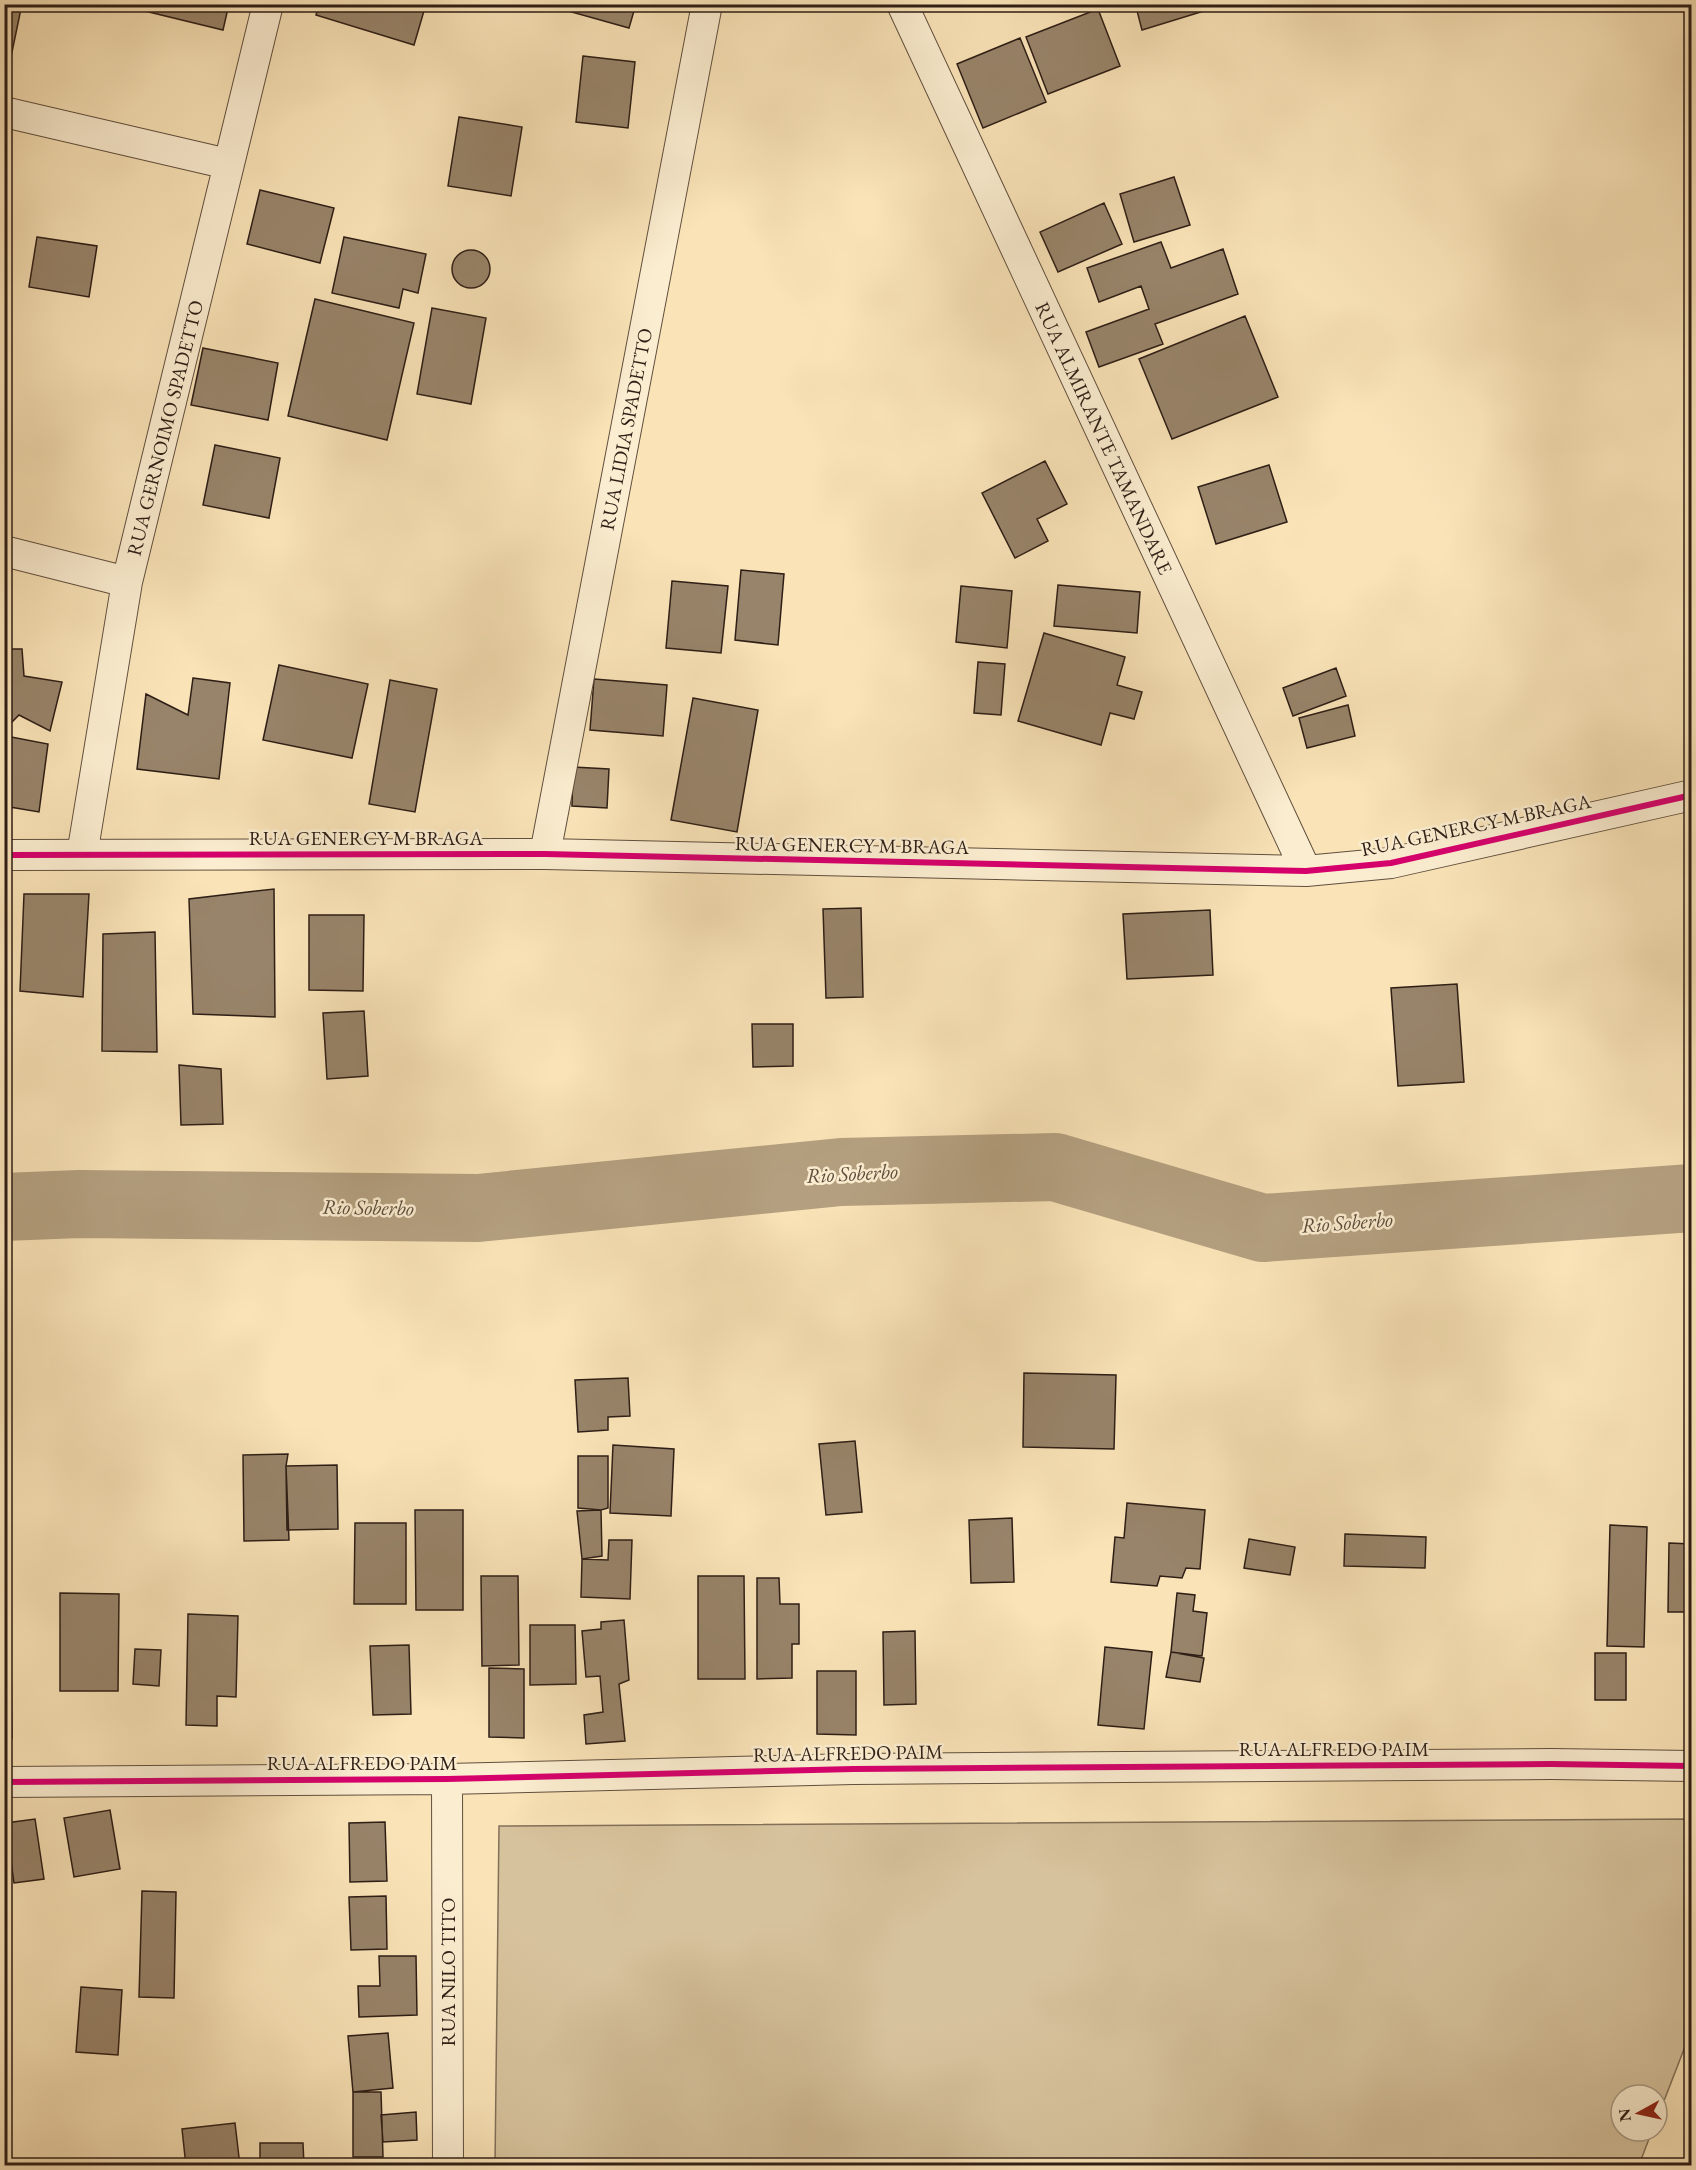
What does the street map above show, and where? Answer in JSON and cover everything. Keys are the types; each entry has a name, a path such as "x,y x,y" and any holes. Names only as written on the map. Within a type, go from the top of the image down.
{"street":[{"name":"RUA GERNOIMO SPADETTO","path":"82,855 128,582 268,4"},
{"name":"RUA LIDIA SPADETTO","path":"545,854 706,4"},
{"name":"RUA ALMIRANTE TAMANDARE","path":"902,4 1306,871"},
{"path":"4,112 228,164"},
{"path":"4,551 128,582"},
{"name":"RUA GENERCY M BRAGA","path":"4,855 545,854 1306,871 1391,863 1692,795"},
{"name":"RUA ALFREDO PAIM","path":"4,1782 447,1779 853,1769 1539,1764 1692,1766"},
{"name":"RUA NILO TITO","path":"447,1779 448,2166"}],"shaded area":[{"path":"1691,1819 1691,2031 1669,2088 1669,2083 1609,2083 1609,2143 1647,2143 1639,2165 495,2165 499,1826"}],"building":[{"path":"4,4 22,4 6,81 4,80"},
{"path":"116,4 229,4 223,30"},
{"path":"319,4 426,4 414,45 316,15"},
{"path":"562,4 636,4 629,28 561,9"},
{"path":"1144,4 1202,4 1204,11 1142,30 1136,7"},
{"path":"1098,9 1120,66 1048,94 1026,37"},
{"path":"1020,38 1046,102 983,128 957,64"},
{"path":"583,56 635,62 628,128 576,122"},
{"path":"459,117 522,127 511,196 448,186"},
{"path":"1174,177 1190,225 1134,242 1120,194"},
{"path":"260,190 334,208 320,263 247,244"},
{"path":"1104,203 1122,244 1058,272 1040,232"},
{"path":"37,237 97,246 89,297 29,287"},
{"path":"344,237 426,254 418,293 403,289 399,308 332,293"},
{"path":"1161,242 1171,268 1223,249 1238,294 1155,324 1163,344 1099,367 1086,332 1149,309 1141,286 1099,302 1087,268"},
{"path":"471,250 485,255 490,269 485,283 471,288 457,283 452,269 457,255"},
{"path":"315,299 414,323 387,440 288,416"},
{"path":"432,308 486,318 471,404 417,394"},
{"path":"1245,316 1278,397 1172,439 1139,359"},
{"path":"203,348 278,363 268,420 191,405"},
{"path":"215,445 280,458 269,518 203,505"},
{"path":"1045,461 1067,504 1037,519 1048,541 1015,558 982,493"},
{"path":"1269,465 1287,522 1216,544 1198,487"},
{"path":"741,570 784,574 778,645 735,640"},
{"path":"672,581 728,586 721,653 666,648"},
{"path":"1058,585 1140,592 1137,633 1054,626"},
{"path":"961,586 1012,591 1007,648 956,642"},
{"path":"1044,633 1125,657 1117,685 1142,692 1134,719 1110,713 1101,745 1018,721"},
{"path":"4,649 22,649 24,676 62,682 50,731 19,715 7,727 4,725"},
{"path":"978,662 1005,664 1001,715 974,713"},
{"path":"279,665 368,684 352,758 263,740"},
{"path":"1336,668 1346,696 1293,716 1283,688"},
{"path":"193,678 230,683 219,779 137,769 146,694 188,715"},
{"path":"594,679 667,685 663,736 590,730"},
{"path":"390,680 437,689 415,812 369,804"},
{"path":"693,698 758,710 737,832 671,820"},
{"path":"1348,705 1355,736 1307,748 1299,718"},
{"path":"6,736 48,744 39,812 4,806"},
{"path":"573,767 609,769 607,808 572,806"},
{"path":"274,889 275,1017 193,1014 189,899"},
{"path":"24,894 89,894 83,997 20,991"},
{"path":"861,908 863,997 826,998 823,909"},
{"path":"1210,910 1213,975 1127,979 1123,914"},
{"path":"309,915 364,915 363,991 309,990"},
{"path":"155,932 157,1052 102,1051 103,934"},
{"path":"1457,984 1464,1082 1398,1086 1391,988"},
{"path":"364,1011 368,1076 327,1079 323,1013"},
{"path":"752,1024 793,1024 793,1066 753,1067"},
{"path":"179,1065 221,1069 223,1124 181,1125"},
{"path":"1024,1373 1116,1375 1114,1449 1023,1447"},
{"path":"628,1378 630,1416 608,1417 608,1430 578,1432 575,1380"},
{"path":"855,1441 862,1512 826,1515 819,1444"},
{"path":"613,1445 674,1449 671,1516 610,1513"},
{"path":"288,1454 286,1466 289,1540 244,1541 243,1455"},
{"path":"578,1456 608,1456 608,1508 601,1510 578,1508"},
{"path":"337,1465 338,1529 287,1530 286,1466"},
{"path":"1127,1503 1205,1510 1200,1569 1186,1568 1182,1578 1160,1576 1157,1586 1111,1582 1115,1537 1124,1538"},
{"path":"415,1510 463,1510 463,1610 416,1610"},
{"path":"601,1510 602,1556 582,1559 577,1511"},
{"path":"1012,1518 1014,1582 971,1583 969,1520"},
{"path":"355,1523 406,1523 406,1604 354,1604"},
{"path":"1610,1525 1647,1527 1644,1647 1607,1646"},
{"path":"1345,1534 1426,1537 1425,1568 1344,1566"},
{"path":"1249,1539 1295,1547 1290,1575 1244,1568"},
{"path":"609,1540 632,1540 630,1599 581,1597 582,1559 608,1560"},
{"path":"1669,1543 1692,1544 1692,1612 1668,1612"},
{"path":"481,1576 518,1576 519,1665 482,1666"},
{"path":"698,1576 744,1576 745,1679 698,1679"},
{"path":"757,1578 779,1578 780,1604 799,1604 799,1644 792,1644 792,1678 757,1679"},
{"path":"60,1593 119,1594 118,1691 60,1691"},
{"path":"1177,1593 1195,1595 1193,1611 1207,1613 1202,1656 1171,1652"},
{"path":"188,1614 238,1616 236,1697 217,1696 217,1726 186,1725"},
{"path":"624,1620 629,1680 619,1684 625,1741 586,1744 584,1715 603,1712 600,1676 586,1677 582,1631 601,1629 601,1622"},
{"path":"530,1625 575,1625 576,1684 530,1685"},
{"path":"915,1631 916,1704 884,1705 883,1632"},
{"path":"409,1645 411,1714 373,1715 370,1646"},
{"path":"1105,1647 1152,1652 1144,1729 1098,1725"},
{"path":"135,1649 161,1650 159,1686 133,1684"},
{"path":"1171,1652 1204,1658 1200,1682 1166,1677"},
{"path":"1595,1653 1626,1653 1626,1700 1595,1700"},
{"path":"4,1655 11,1655 12,1738 4,1738"},
{"path":"489,1668 524,1669 524,1738 489,1737"},
{"path":"817,1671 856,1671 856,1735 817,1734"},
{"path":"110,1810 120,1869 74,1877 64,1818"},
{"path":"35,1819 44,1879 14,1883 6,1823"},
{"path":"385,1822 387,1881 350,1882 349,1823"},
{"path":"142,1891 176,1892 174,1998 139,1997"},
{"path":"386,1896 387,1949 351,1950 349,1897"},
{"path":"4,1912 10,1912 10,1995 4,1996"},
{"path":"379,1956 416,1956 417,2015 359,2017 358,1986 380,1986"},
{"path":"81,1987 122,1990 118,2055 76,2052"},
{"path":"388,2033 393,2088 353,2092 348,2036"},
{"path":"353,2092 381,2092 383,2157 353,2157"},
{"path":"416,2112 417,2140 383,2142 381,2115"},
{"path":"235,2123 240,2166 186,2166 182,2129"},
{"path":"260,2143 303,2143 304,2166 260,2166"},
{"path":"394,2162 394,2166 360,2166 360,2164"}],"waterway":[{"name":"Rio Soberbo","path":"4,1207 79,1204 478,1208 841,1172 1055,1167 1263,1228 1692,1198"}],"cycle path":[{"path":"4,855 545,854 1306,871 1391,863 1692,795"},
{"path":"4,1782 447,1779 853,1769 1551,1764 1692,1766"}]}
